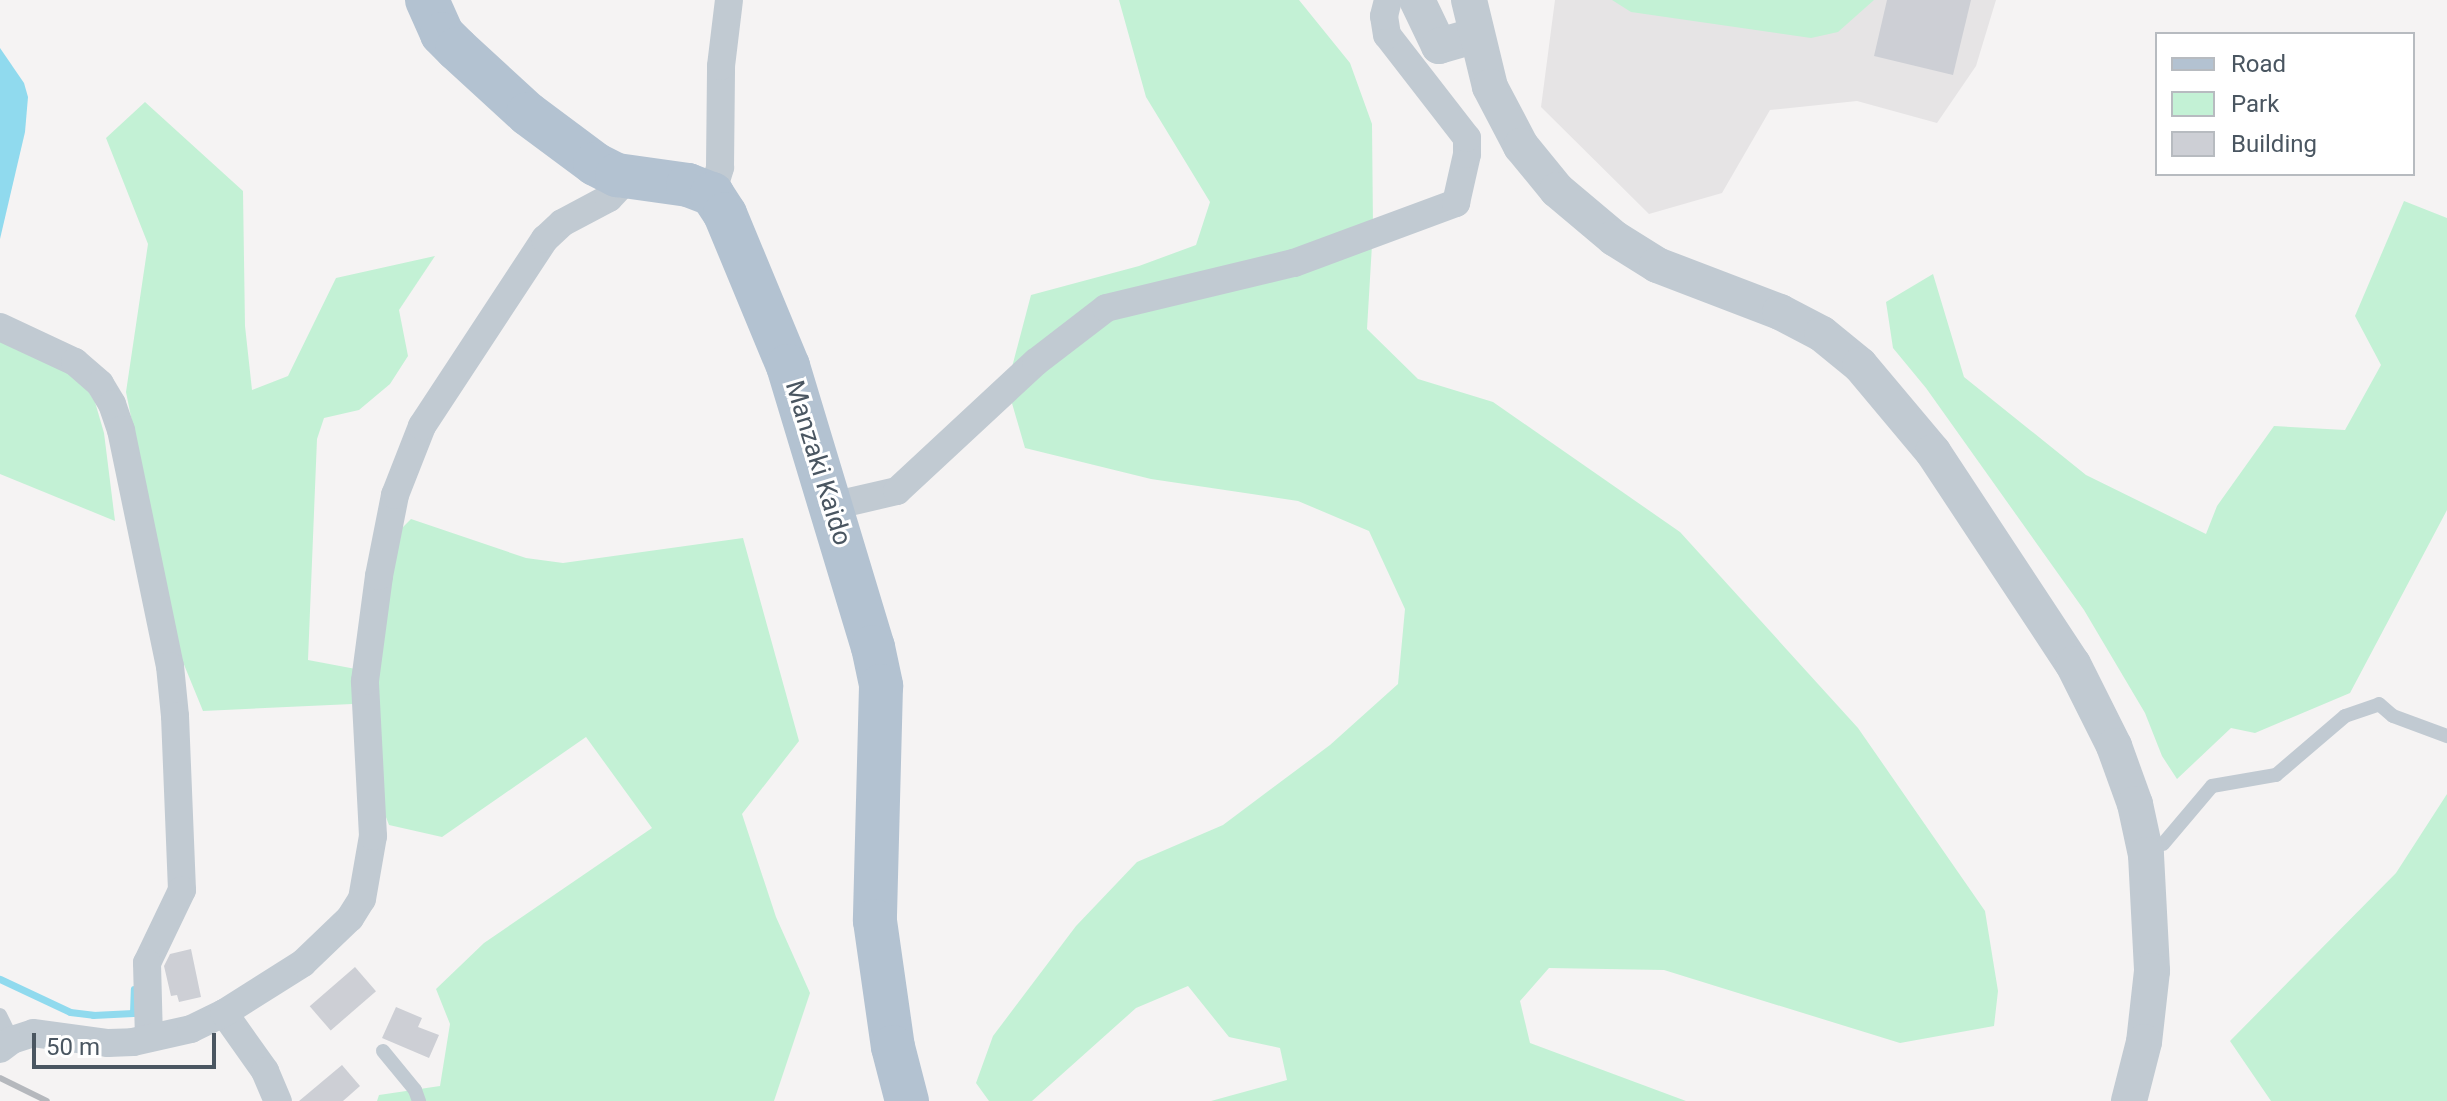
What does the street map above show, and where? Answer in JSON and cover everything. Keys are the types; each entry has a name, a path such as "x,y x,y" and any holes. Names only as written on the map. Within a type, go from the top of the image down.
{"main road":[{"path":"427,0 442,34 457,49 528,114 595,164 617,175 688,185 712,194"},
{"name":"Manzaki Kaido","path":"712,194 725,214 788,366 873,647 881,686 875,921 893,1047 907,1101"}],"street":[{"path":"712,194 720,167 721,66 729,0"},
{"path":"832,506 897,491 1036,362 1106,308 1294,263 1456,203 1467,154 1467,138 1387,35 1384,16 1388,0"},
{"path":"1417,0 1439,46 1475,36"},
{"path":"1469,0 1475,36 1490,87 1521,146 1557,190 1593,222 1657,265 1780,312 1822,334 1860,365 1891,397 1933,452 2073,664 2114,746 2135,804 2146,855 2152,971 2144,1042 2129,1101"},
{"path":"4,1035 33,1033 108,1043 191,1029 224,1013 303,963 331,939 362,899 373,836 365,681 381,561 395,495 422,426 545,239 562,223 609,198 621,185 617,175"},
{"path":"0,327 75,362 100,384 112,404 130,474 170,666 182,890 147,963 149,1038"},
{"path":"224,1013 265,1071 278,1101"}],"lane":[{"path":"2163,844 2212,786 2276,775 2345,716 2379,704 2393,716 2447,736"},
{"path":"383,1051 415,1090 419,1101"}],"shaded area":[{"path":"1555,0 1996,0 1976,66 1937,123 1857,101 1770,110 1722,193 1649,214 1541,107"}],"green space":[{"path":"1119,0 1299,0 1350,63 1372,124 1373,228 1367,329 1418,379 1493,402 1680,532 1858,728 1985,911 1998,991 1994,1026 1900,1043 1664,970 1549,968 1520,1001 1530,1043 1686,1101 1211,1101 1287,1080 1280,1048 1229,1037 1188,986 1136,1008 1032,1101 989,1101 976,1083 993,1036 1076,926 1137,862 1223,825 1330,745 1398,684 1405,609 1369,531 1298,501 1151,479 1025,448 1007,386 1031,295 1139,266 1196,245 1210,202 1146,97"},
{"path":"1612,0 1874,0 1838,32 1811,38 1631,12"},
{"path":"145,102 243,191 245,326 252,390 288,376 336,278 435,256 399,310 408,356 390,384 359,410 324,418 317,439 308,660 377,673 399,531 411,519 526,558 563,563 743,538 799,741 742,814 776,917 810,993 774,1101 377,1101 379,1095 440,1086 450,1024 436,989 484,943 652,828 586,737 442,837 389,825 381,804 374,703 203,711 178,650 126,392 148,244 106,138"},
{"path":"2404,201 2447,218 2447,510 2350,693 2255,733 2231,728 2177,779 2162,756 2145,713 2084,610 1926,388 1893,348 1886,302 1933,274 1964,377 2086,475 2206,534 2217,506 2274,426 2345,430 2381,365 2355,316"},
{"path":"0,340 63,368 85,386 95,402 104,433 115,521 0,474"},
{"path":"2447,794 2447,1101 2271,1101 2230,1041 2396,873"}],"water":[{"path":"0,48 24,83 28,97 25,132 0,239"}],"building":[{"path":"1887,0 1971,0 1953,75 1874,56"},
{"path":"191,949 201,997 179,1002 177,995 171,996 164,966 170,954"},
{"path":"355,967 376,991 331,1031 310,1006"},
{"path":"396,1007 422,1018 418,1027 439,1035 429,1058 382,1038"},
{"path":"342,1065 360,1086 343,1101 299,1101"}],"waterway":[{"path":"0,979 70,1012 93,1015 133,1013 134,989"}],"railway":[{"path":"0,1078 47,1101"}]}
